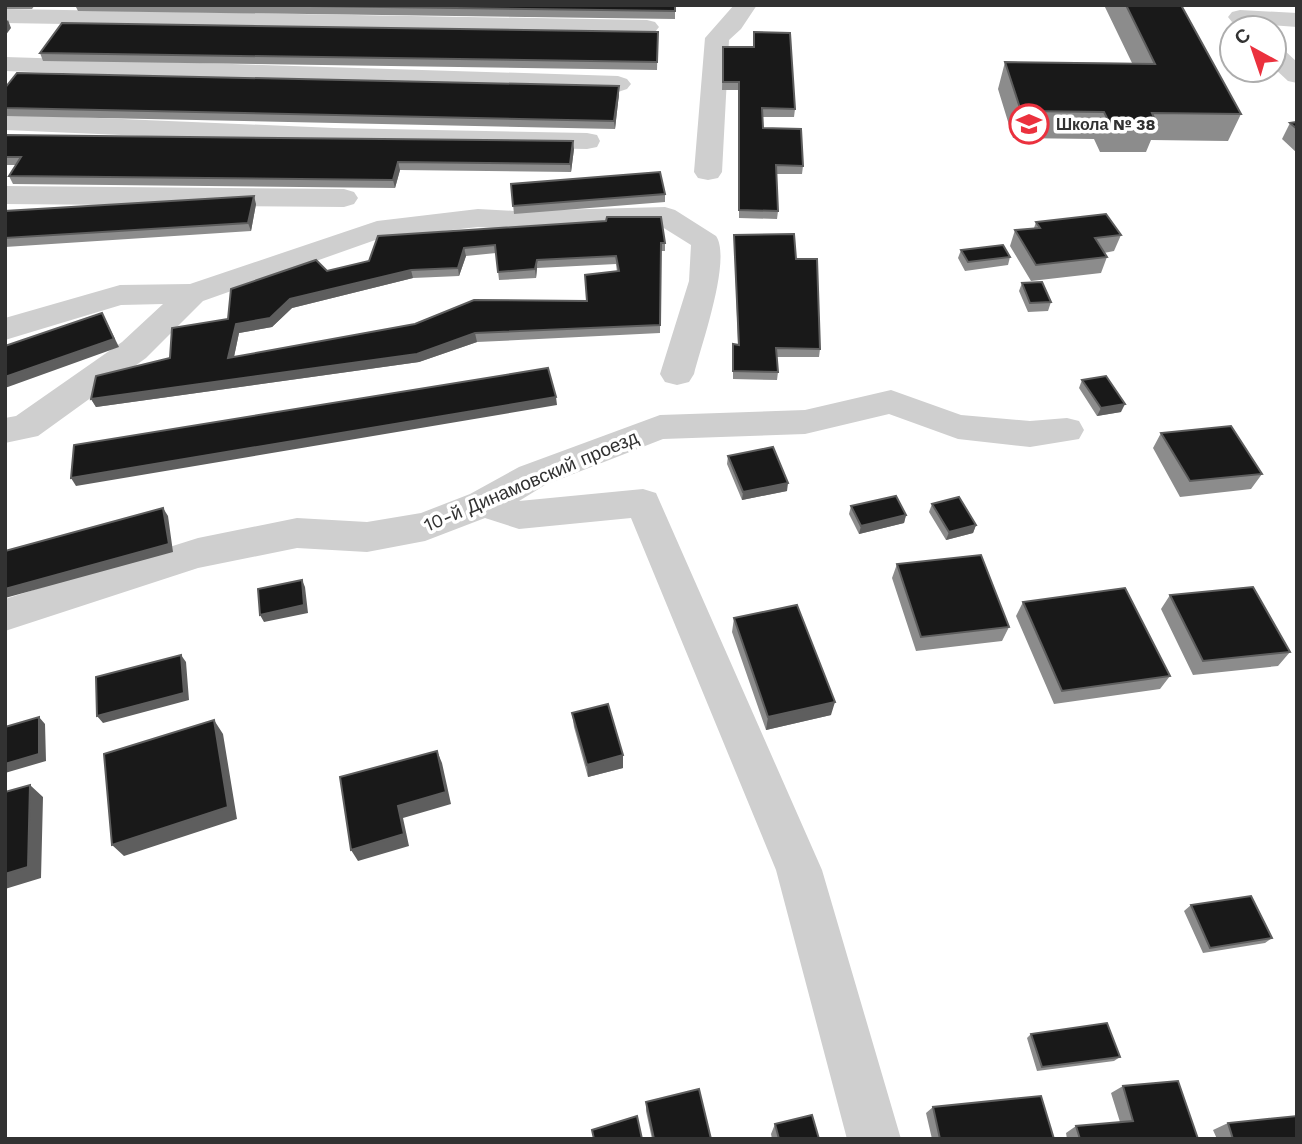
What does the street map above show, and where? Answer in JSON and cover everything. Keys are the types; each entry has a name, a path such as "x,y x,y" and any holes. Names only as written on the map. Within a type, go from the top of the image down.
{"street":[{"path":"708,172 717,38 733,24 746,5"},
{"path":"5,16 23,42"},
{"path":"23,42 647,27"},
{"path":"23,42 618,84"},
{"path":"5,122 334,136 587,141"},
{"path":"5,195 344,198"},
{"path":"5,329 120,295 192,294 377,230 478,218 515,220 665,216 706,242 704,281 677,374"},
{"path":"12,433 134,350 192,294"},
{"name":"10-й Динамовский проезд","path":"5,615 198,553 297,533 367,537 425,527 484,504 532,476 660,427 805,422 891,402 958,427 1030,434 1067,430"},
{"path":"484,504 519,515 643,503 800,870 874,1139"}],"building":[{"path":"234,5 675,5 675,11"},
{"path":"1126,5 1181,5 1218,72 1218,84 1224,84 1241,114 1152,113 1157,125 1110,124 1104,112 1021,111 1005,62 1155,64"},
{"path":"62,23 658,32 657,62 40,53"},
{"path":"754,32 790,33 795,109 762,108 763,128 801,129 803,166 776,165 778,211 739,210 739,82 723,82 723,47 754,47"},
{"path":"17,73 619,86 614,121 5,108 5,88"},
{"path":"5,135 573,141 570,164 398,162 393,180 9,176 21,157 5,157"},
{"path":"660,172 665,194 513,206 511,184"},
{"path":"254,196 248,223 5,238 5,211"},
{"path":"1106,214 1121,235 1095,238 1107,257 1036,265 1015,230 1040,228 1036,222"},
{"path":"607,217 661,217 665,243 661,243 660,325 475,333 417,354 91,399 96,376 170,358 172,328 228,319 231,289 316,260 327,271 369,261 378,236 606,221","holes":["495,245 498,272 535,269 537,260 616,256 619,271 585,275 587,301 474,300 415,324 228,358 236,324 270,318 290,299 411,270 458,268 464,248"]},
{"path":"794,234 796,259 817,259 820,349 776,348 778,372 733,371 733,344 739,345 734,235"},
{"path":"1003,245 1010,257 968,262 961,250"},
{"path":"1042,282 1051,302 1030,303 1022,283"},
{"path":"102,313 114,339 5,377 5,346"},
{"path":"548,368 556,397 71,478 74,445"},
{"path":"1106,376 1125,404 1101,408 1082,380"},
{"path":"1231,426 1262,474 1190,481 1161,433"},
{"path":"773,447 788,483 743,492 728,456"},
{"path":"896,496 906,515 861,526 851,506"},
{"path":"959,497 976,525 949,532 932,504"},
{"path":"163,508 169,544 5,589 5,551"},
{"path":"981,555 1009,627 921,637 897,564"},
{"path":"302,580 304,605 260,615 258,589"},
{"path":"1253,587 1290,652 1203,661 1170,595"},
{"path":"1125,588 1170,676 1062,691 1023,602"},
{"path":"797,605 835,702 768,717 734,618"},
{"path":"181,655 184,693 97,716 96,677"},
{"path":"608,704 623,755 587,765 572,713"},
{"path":"39,717 39,754 5,764 5,727"},
{"path":"214,720 228,807 112,845 104,754"},
{"path":"437,751 446,792 398,806 404,834 351,850 340,777"},
{"path":"30,785 28,867 5,874 5,792"},
{"path":"1251,896 1272,938 1210,948 1191,905"},
{"path":"1107,1023 1120,1057 1042,1067 1031,1034"},
{"path":"1178,1081 1198,1139 1080,1139 1076,1126 1133,1121 1123,1086"},
{"path":"699,1089 711,1139 654,1139 646,1102"},
{"path":"1041,1096 1054,1139 940,1139 933,1107"},
{"path":"812,1115 819,1139 779,1139 775,1124"},
{"path":"637,1116 642,1139 594,1139 592,1130"},
{"path":"1297,1116 1297,1139 1233,1139 1228,1123"}],"place":[{"name":"Школа № 38","path":"1029,124"}]}
